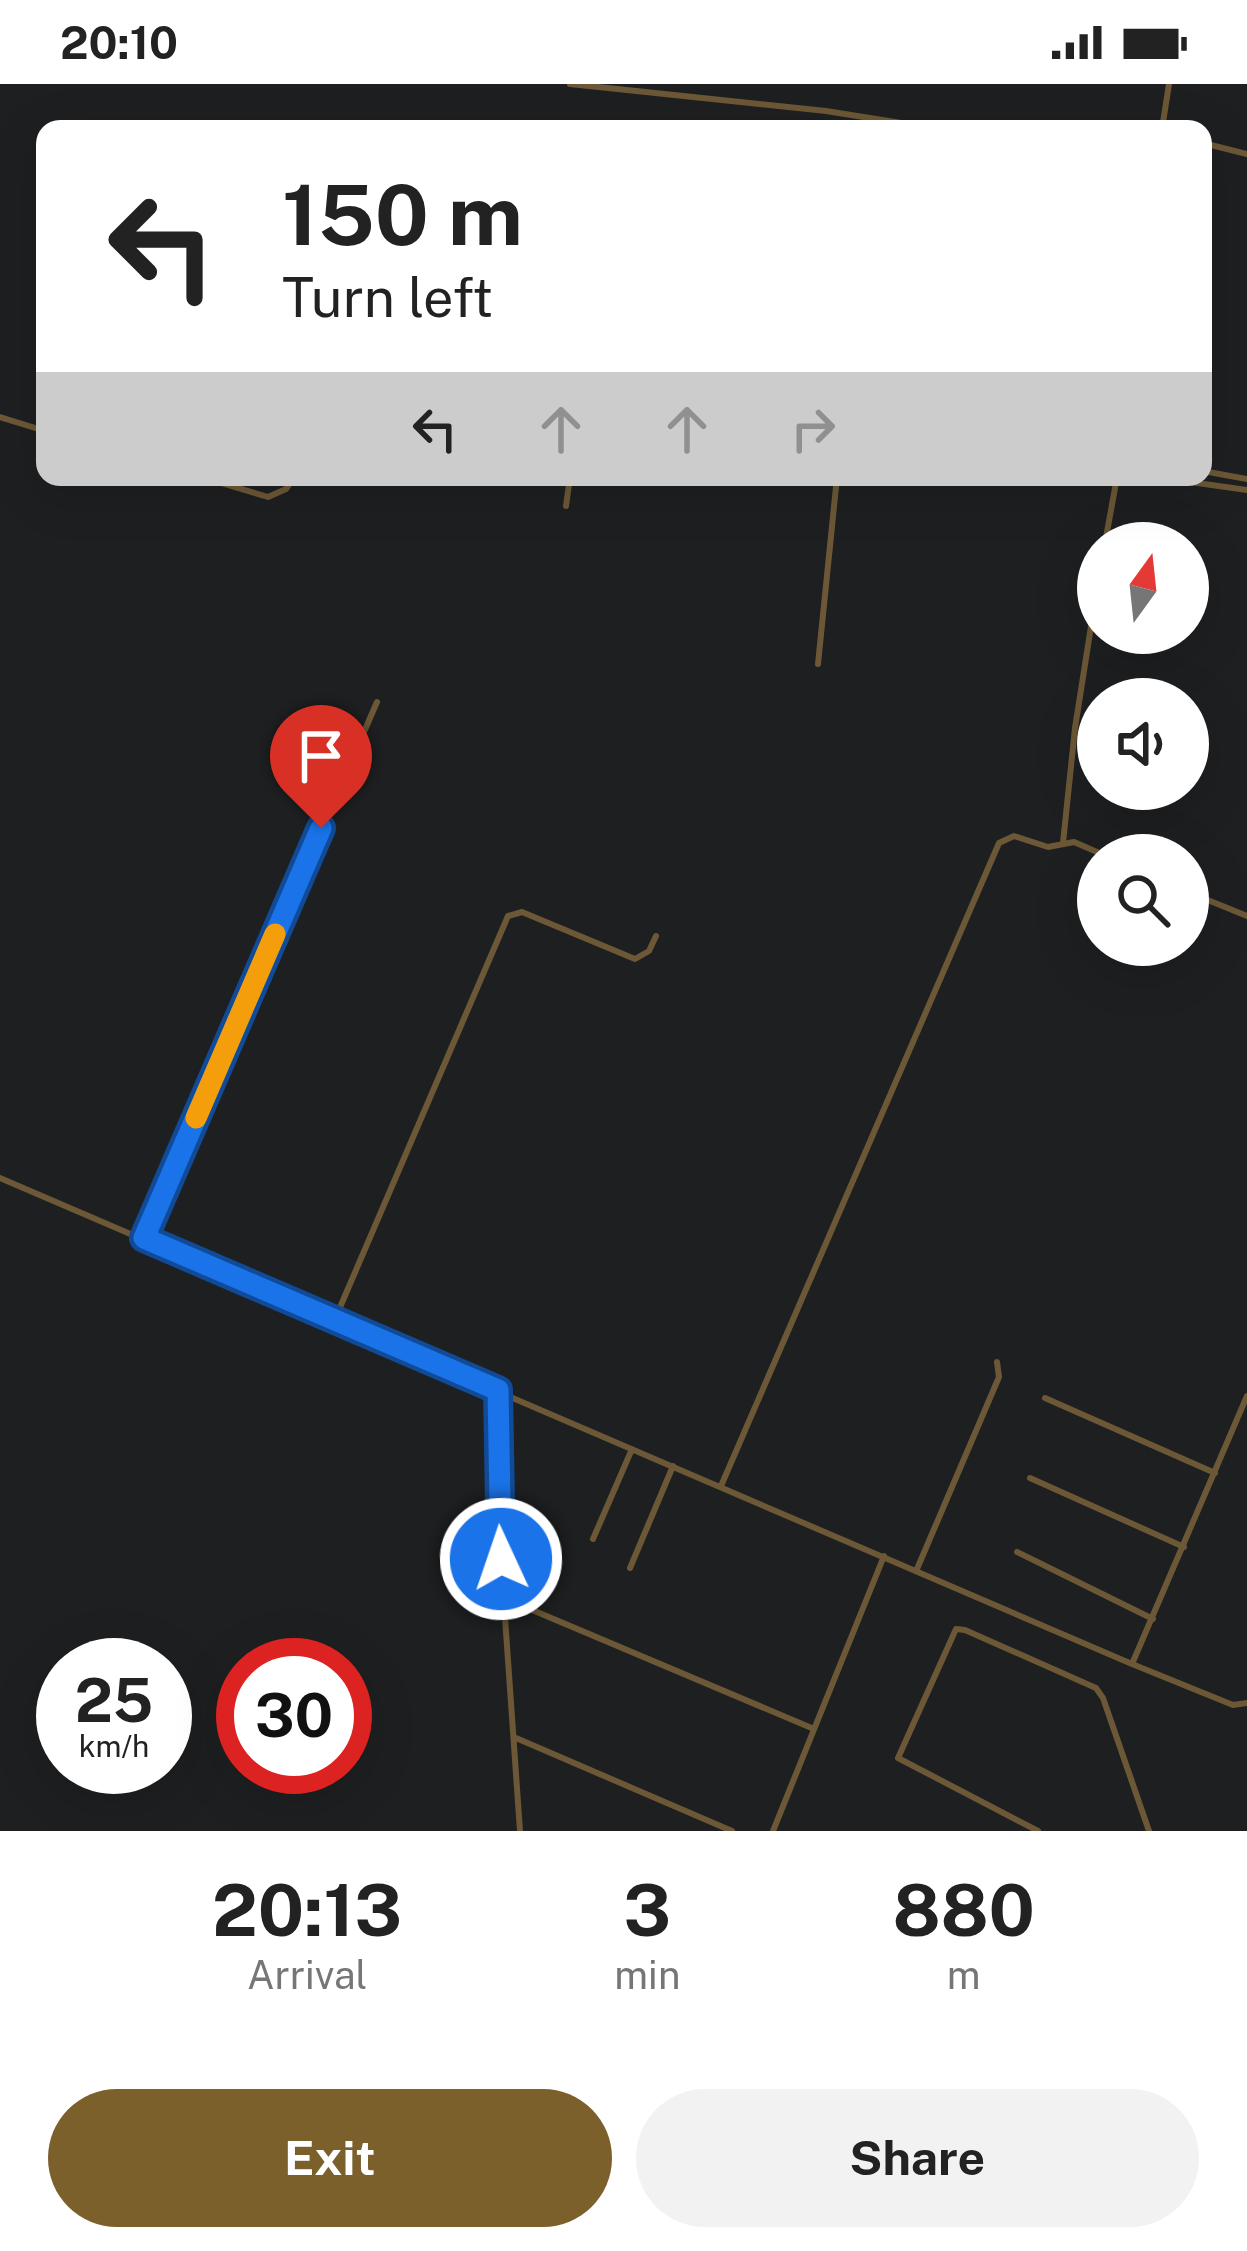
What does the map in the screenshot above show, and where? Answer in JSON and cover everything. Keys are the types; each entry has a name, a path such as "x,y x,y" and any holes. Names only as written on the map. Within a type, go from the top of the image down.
{"street":[{"path":"569,84 885,120"},
{"path":"1163,120 1169,84"},
{"path":"1212,145 1247,154"},
{"path":"0,417 36,428"},
{"path":"1212,473 1247,479"},
{"path":"1212,485 1247,490"},
{"path":"231,486 268,497 288,486"},
{"path":"566,506 569,486"},
{"path":"818,664 835,486"},
{"path":"1109,522 1115,486"},
{"path":"1063,843 1087,654"},
{"path":"144,1238 377,702"},
{"path":"721,1486 997,847 1009,836 1048,847 1077,843"},
{"path":"1209,901 1247,916"},
{"path":"335,1319 508,916 522,912 635,959 649,951 656,936"},
{"path":"0,1178 1132,1664 1233,1705 1247,1703"},
{"path":"917,1570 999,1377 997,1362"},
{"path":"498,1390 498,1518 520,1831"},
{"path":"1132,1664 1247,1396"},
{"path":"1046,1398 1216,1473"},
{"path":"593,1539 632,1448"},
{"path":"630,1568 673,1465"},
{"path":"1030,1478 1184,1547"},
{"path":"1017,1552 1153,1618"},
{"path":"773,1831 884,1556"},
{"path":"504,1598 814,1730"},
{"path":"1038,1831 898,1758 956,1629 1096,1688 1149,1831"},
{"path":"515,1738 732,1831"}],"slow traffic":[{"path":"196,1118 275,934"}],"route":[{"path":"321,828 144,1238 498,1390 501,1559"}]}
